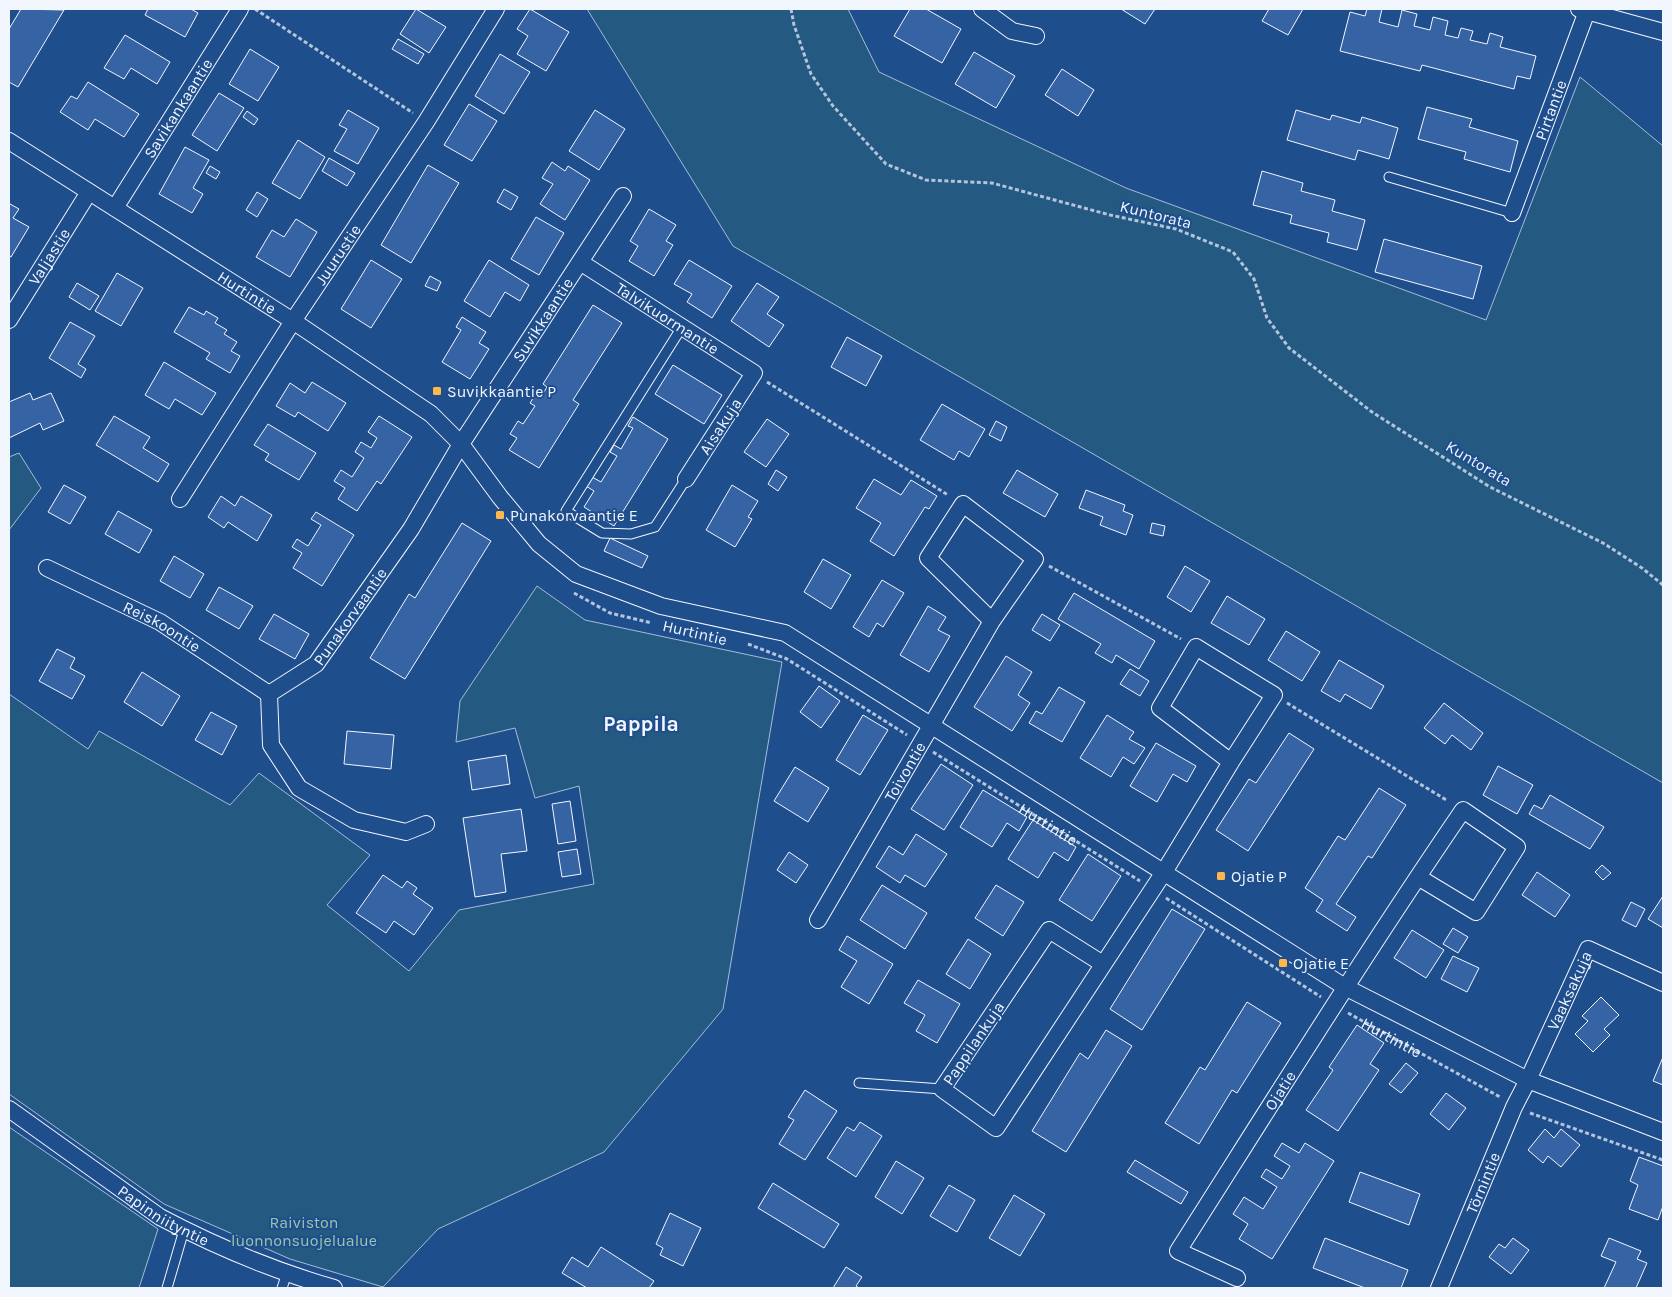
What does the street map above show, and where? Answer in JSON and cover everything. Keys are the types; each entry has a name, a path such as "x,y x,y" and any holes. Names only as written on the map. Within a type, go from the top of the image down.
{"street":[{"name":"Savikankaantie","path":"115,208 240,9"},
{"name":"Juurustie","path":"180,499 293,321 426,122 496,9"},
{"path":"982,9 1012,31 1036,36"},
{"path":"1585,10 1663,32"},
{"name":"Pirtantie","path":"1512,213 1585,10"},
{"name":"Hurtintie","path":"9,141 293,321 431,414 461,444 538,544 576,574 661,606 785,633 1345,987 1528,1080 1663,1132"},
{"name":"Valjastie","path":"9,320 89,192"},
{"name":"Suvikkaantie","path":"461,444 624,196"},
{"name":"Talvikuormantie","path":"580,262 754,373"},
{"name":"Aisakuja","path":"686,479 754,373"},
{"name":"Punakorvaantie","path":"269,694 316,664 411,529 461,444"},
{"path":"992,622 928,558 963,504 1035,559"},
{"name":"Toivontie","path":"818,920 992,622 1035,559"},
{"name":"Reiskoontie","path":"47,568 160,622 269,694"},
{"path":"1231,762 1160,708 1196,647 1274,695"},
{"path":"269,694 272,746 299,788 354,820 406,832 426,824"},
{"name":"Pappilankuja","path":"1103,964 1048,930 942,1089 996,1128 1164,872 1274,695"},
{"path":"1418,877 1476,912 1517,847 1463,810"},
{"name":"Ojatie","path":"1237,1278 1178,1251 1345,987 1463,810"},
{"name":"Vaaksakuja","path":"1528,1080 1588,949 1663,983"},
{"name":"Törnintie","path":"1439,1288 1514,1107 1528,1080"},
{"name":"Papinniityntie","path":"9,1110 160,1217 285,1281 334,1288"}],"lane":[{"path":"1389,177 1512,213"},
{"path":"682,327 566,511 602,533 631,534 655,527 686,479"},
{"path":"860,1083 942,1089"},
{"path":"167,1288 184,1230"}],"path":[{"path":"255,9 426,122"},
{"name":"Kuntorata","path":"791,9 794,25 811,74 833,106 886,164 926,180 992,183 1110,215 1176,229 1233,252 1254,278 1267,318 1289,348 1372,412 1490,487 1603,543 1663,584"},
{"path":"754,373 963,504"},
{"path":"1035,559 1196,647"},
{"name":"Hurtintie","path":"566,589 610,613 657,624"},
{"name":"Hurtintie","path":"741,643 787,659 1152,888 1334,1005 1502,1098 1514,1107 1663,1160"},
{"path":"1274,695 1463,810"}],"green space":[{"path":"587,9 848,9 879,72 1126,188 1486,320 1580,77 1663,146 1663,783 733,246"},
{"path":"19,453 41,488 9,530 9,457"},
{"name":"Raiviston luonnonsuojelualue","path":"537,586 585,620 782,662 723,1009 604,1152 438,1229 383,1287 290,1259 164,1204 9,1094 9,694 88,749 99,731 230,805 259,773 370,855 327,905 409,971 459,910 594,884 579,786 535,798 515,728 456,742 460,701"},
{"path":"9,1127 158,1229 139,1288 9,1288"}],"building":[{"path":"21,9 64,10 18,87 9,82 9,29"},
{"path":"148,9 191,9 198,13 185,37 145,15"},
{"path":"416,9 446,27 429,53 400,34"},
{"path":"530,9 569,32 546,71 517,54 528,36 517,29"},
{"path":"910,9 926,9 961,29 942,63 894,36"},
{"path":"1121,9 1155,9 1145,24"},
{"path":"1269,9 1303,9 1288,35 1262,21"},
{"path":"1367,9 1382,9 1379,22 1398,27 1402,10 1417,14 1414,26 1430,30 1433,17 1448,21 1445,35 1458,38 1461,28 1473,31 1470,40 1487,44 1490,33 1503,37 1500,47 1536,56 1530,79 1517,76 1514,89 1422,65 1420,71 1340,51 1350,12 1365,16"},
{"path":"125,35 170,62 157,84 131,68 124,79 104,68"},
{"path":"398,39 424,54 418,64 392,49"},
{"path":"250,49 279,67 258,101 229,84"},
{"path":"974,52 1015,76 996,108 955,84"},
{"path":"500,54 530,72 504,114 475,96"},
{"path":"1062,69 1094,90 1078,116 1045,95"},
{"path":"88,82 139,114 124,137 95,119 88,130 60,112 71,96 77,99"},
{"path":"219,93 244,108 217,151 192,135"},
{"path":"469,104 497,121 472,161 444,145"},
{"path":"1427,107 1472,119 1469,127 1518,141 1510,172 1464,159 1466,152 1418,139"},
{"path":"348,110 379,128 358,164 334,151 347,129 339,125"},
{"path":"595,110 625,129 599,170 569,151"},
{"path":"1296,110 1330,120 1332,115 1360,123 1362,117 1398,128 1389,159 1358,150 1355,160 1287,140"},
{"path":"247,111 258,119 254,125 243,117"},
{"path":"298,140 325,157 300,199 272,183"},
{"path":"185,147 209,160 193,188 203,194 192,213 159,194"},
{"path":"329,158 355,173 347,186 322,171"},
{"path":"552,162 565,171 568,166 590,180 565,220 540,204 553,184 542,178"},
{"path":"428,165 459,183 411,263 381,245"},
{"path":"210,166 220,172 216,179 206,173"},
{"path":"1262,171 1303,183 1301,191 1335,200 1332,211 1365,220 1357,250 1327,242 1329,233 1290,223 1292,215 1253,205"},
{"path":"504,189 518,197 511,210 497,202"},
{"path":"257,192 268,199 257,217 246,210"},
{"path":"10,204 19,209 13,218 29,227 11,257 9,256"},
{"path":"649,209 676,225 666,241 673,245 654,276 629,261 638,246 630,241"},
{"path":"536,217 564,233 539,275 511,259"},
{"path":"296,219 317,232 290,277 256,257 272,230 284,237"},
{"path":"1384,239 1482,266 1473,299 1375,272"},
{"path":"371,260 402,279 371,328 341,309"},
{"path":"489,260 529,285 520,301 505,292 490,317 464,301"},
{"path":"689,260 732,286 712,318 687,302 692,294 674,284"},
{"path":"117,273 143,288 121,326 95,311"},
{"path":"430,276 441,282 437,291 425,286"},
{"path":"77,283 99,296 90,310 69,297"},
{"path":"757,283 779,297 767,314 784,325 769,347 731,321"},
{"path":"593,305 622,323 573,400 579,404 539,468 509,450 517,438 510,434 518,421 523,424 535,406 530,403 537,392 542,395 547,387 543,384"},
{"path":"189,307 204,315 206,311 218,318 215,323 227,330 224,334 237,342 231,351 240,356 230,373 206,359 210,353 174,332"},
{"path":"462,317 486,332 479,343 489,349 470,379 442,362 461,330 456,327"},
{"path":"70,322 95,336 78,364 86,369 81,378 49,358"},
{"path":"847,337 882,356 866,386 831,367"},
{"path":"164,362 216,393 202,415 175,399 169,409 145,395"},
{"path":"673,365 722,395 704,424 655,394"},
{"path":"312,382 346,403 328,431 298,412 295,417 276,406 290,383 305,393"},
{"path":"30,393 33,400 51,393 64,421 43,430 40,423 9,438 9,402"},
{"path":"942,404 985,429 969,457 959,451 954,460 920,440"},
{"path":"114,416 150,437 143,448 169,464 158,482 96,445"},
{"path":"379,416 412,437 381,484 377,481 357,511 338,499 345,488 334,481 341,470 352,477 364,458 355,452 361,442 371,448 377,438 368,432"},
{"path":"633,417 668,439 614,526 584,507 594,491 586,486 592,477 601,482 617,456 610,452 614,445 621,449 633,428 628,426"},
{"path":"767,419 789,434 766,467 744,452"},
{"path":"996,421 1007,427 1001,441 989,435"},
{"path":"268,424 316,453 299,480 265,460 269,454 254,445"},
{"path":"776,470 787,477 778,491 768,484"},
{"path":"1017,470 1058,494 1045,517 1003,493"},
{"path":"874,479 901,495 911,480 937,496 929,509 925,507 894,556 870,541 881,523 856,508"},
{"path":"64,485 86,497 70,524 48,512"},
{"path":"732,485 758,501 748,517 752,519 735,547 706,530"},
{"path":"1086,490 1125,505 1123,511 1133,515 1126,535 1100,525 1103,517 1079,508"},
{"path":"221,496 235,506 241,496 272,515 257,541 228,522 224,528 208,517"},
{"path":"118,511 152,530 139,553 105,534"},
{"path":"316,512 354,535 322,586 293,568 302,553 292,547 297,539 308,546 321,525 311,519"},
{"path":"462,523 491,541 405,679 370,658 409,594 415,598"},
{"path":"1152,523 1165,526 1163,536 1150,533"},
{"path":"610,538 648,556 642,568 604,551"},
{"path":"174,556 204,574 190,598 160,581"},
{"path":"823,559 851,575 831,609 804,592"},
{"path":"1185,566 1210,581 1191,612 1167,597"},
{"path":"882,580 904,593 883,627 877,623 869,637 853,627"},
{"path":"219,587 253,606 239,629 206,610"},
{"path":"1074,593 1155,641 1139,669 1116,655 1112,663 1095,653 1101,644 1058,619"},
{"path":"1227,596 1265,619 1249,645 1211,623"},
{"path":"928,606 946,617 938,630 950,636 929,672 900,655"},
{"path":"274,614 309,634 295,659 259,639"},
{"path":"1042,614 1060,625 1050,641 1032,630"},
{"path":"1286,631 1320,652 1302,681 1268,660"},
{"path":"57,649 75,658 70,668 85,676 72,699 39,681"},
{"path":"1006,656 1032,672 1018,695 1030,703 1012,731 974,707"},
{"path":"1339,660 1384,686 1371,709 1345,694 1340,702 1321,691"},
{"path":"1130,669 1149,681 1140,696 1120,684"},
{"path":"142,672 180,696 162,726 124,702"},
{"path":"819,686 840,701 821,728 800,712"},
{"path":"1059,687 1085,702 1062,742 1029,723 1036,711 1042,714"},
{"path":"1444,703 1483,733 1471,750 1452,735 1445,744 1424,728"},
{"path":"211,712 237,726 222,755 195,740"},
{"path":"863,715 888,730 860,775 836,760"},
{"path":"1107,715 1134,732 1129,739 1145,748 1134,764 1123,757 1111,777 1080,758"},
{"path":"347,731 394,735 391,769 344,764"},
{"path":"1289,733 1314,749 1248,851 1216,830 1249,779 1256,783"},
{"path":"1156,743 1196,766 1187,782 1173,774 1157,802 1130,786"},
{"path":"506,755 510,784 472,790 468,761"},
{"path":"941,764 973,785 944,830 911,809"},
{"path":"1498,766 1533,785 1517,814 1483,795"},
{"path":"795,767 829,788 808,822 774,801"},
{"path":"1379,788 1406,805 1372,858 1368,856 1336,904 1356,917 1347,931 1316,911 1323,900 1305,888 1338,836 1345,840"},
{"path":"983,790 1027,817 1019,831 1007,823 992,847 960,827"},
{"path":"1550,795 1604,827 1590,849 1529,814 1534,805 1542,809"},
{"path":"570,801 576,841 558,844 552,804"},
{"path":"521,809 527,851 501,854 506,892 475,897 463,818"},
{"path":"1033,820 1076,847 1068,861 1054,852 1038,878 1008,859"},
{"path":"916,834 947,854 925,887 905,875 900,883 876,867 889,846 903,855"},
{"path":"577,849 581,874 562,877 558,852"},
{"path":"789,852 808,865 796,883 777,870"},
{"path":"1088,854 1121,876 1092,921 1059,900"},
{"path":"1602,865 1611,873 1603,880 1595,872"},
{"path":"1537,872 1570,895 1555,917 1522,895"},
{"path":"383,875 402,888 407,881 417,888 413,894 433,908 414,935 394,921 386,933 356,913"},
{"path":"882,885 927,913 905,949 860,920"},
{"path":"996,885 1024,902 1003,936 975,918"},
{"path":"1663,896 1663,928 1648,919"},
{"path":"1631,902 1645,909 1636,927 1622,920"},
{"path":"1172,909 1205,929 1142,1030 1110,1009"},
{"path":"1453,928 1468,937 1458,953 1443,944"},
{"path":"1412,930 1444,950 1426,978 1394,958"},
{"path":"847,936 893,964 869,1004 841,987 857,961 839,950"},
{"path":"968,939 991,954 970,989 946,974"},
{"path":"1453,956 1479,968 1467,992 1441,979"},
{"path":"918,980 960,1004 937,1043 916,1031 925,1015 904,1003"},
{"path":"1601,997 1619,1015 1604,1029 1610,1035 1593,1052 1575,1034 1588,1021 1582,1016"},
{"path":"1247,1002 1281,1023 1237,1093 1232,1090 1199,1144 1165,1123 1200,1067 1205,1070"},
{"path":"1357,1025 1384,1043 1370,1064 1379,1070 1338,1131 1306,1110 1333,1070 1329,1067"},
{"path":"1106,1030 1132,1046 1066,1152 1032,1131 1080,1053 1088,1059"},
{"path":"1663,1057 1663,1085 1653,1081"},
{"path":"1406,1063 1418,1073 1401,1093 1389,1084"},
{"path":"805,1090 837,1111 805,1160 779,1144 794,1120 788,1117"},
{"path":"1446,1093 1466,1108 1449,1130 1430,1114"},
{"path":"860,1122 882,1136 856,1177 827,1158 847,1127 854,1131"},
{"path":"1545,1129 1554,1138 1561,1129 1580,1145 1561,1167 1548,1156 1543,1163 1528,1150"},
{"path":"1282,1143 1299,1153 1305,1143 1334,1161 1272,1259 1239,1239 1248,1224 1233,1214 1244,1197 1263,1209 1277,1187 1261,1177 1266,1169 1282,1179 1290,1166 1274,1156"},
{"path":"1639,1157 1663,1166 1663,1206 1658,1220 1629,1209 1638,1185 1630,1181"},
{"path":"1135,1160 1188,1192 1181,1204 1127,1172"},
{"path":"896,1161 924,1178 902,1214 875,1197"},
{"path":"1360,1172 1420,1194 1409,1225 1349,1202"},
{"path":"773,1183 839,1224 824,1248 758,1208"},
{"path":"949,1185 975,1200 957,1232 930,1216"},
{"path":"1014,1195 1045,1214 1020,1256 989,1238"},
{"path":"670,1213 701,1228 683,1266 660,1255 663,1248 656,1244"},
{"path":"1325,1238 1408,1270 1401,1288 1365,1288 1313,1268"},
{"path":"1513,1238 1529,1250 1511,1274 1489,1257 1499,1244 1505,1248"},
{"path":"1609,1238 1641,1251 1637,1259 1647,1263 1636,1288 1604,1288 1616,1262 1601,1256"},
{"path":"601,1247 654,1281 649,1288 587,1288 562,1273 572,1257 588,1267"},
{"path":"846,1267 862,1277 856,1286 859,1288 833,1288"}],"place":[{"name":"Suvikkaantie P","path":"437,391"},
{"name":"Punakorvaantie E","path":"500,515"},
{"name":"Ojatie P","path":"1221,876"},
{"name":"Ojatie E","path":"1283,963"}],"district":[{"name":"Pappila","path":"641,724"}]}
